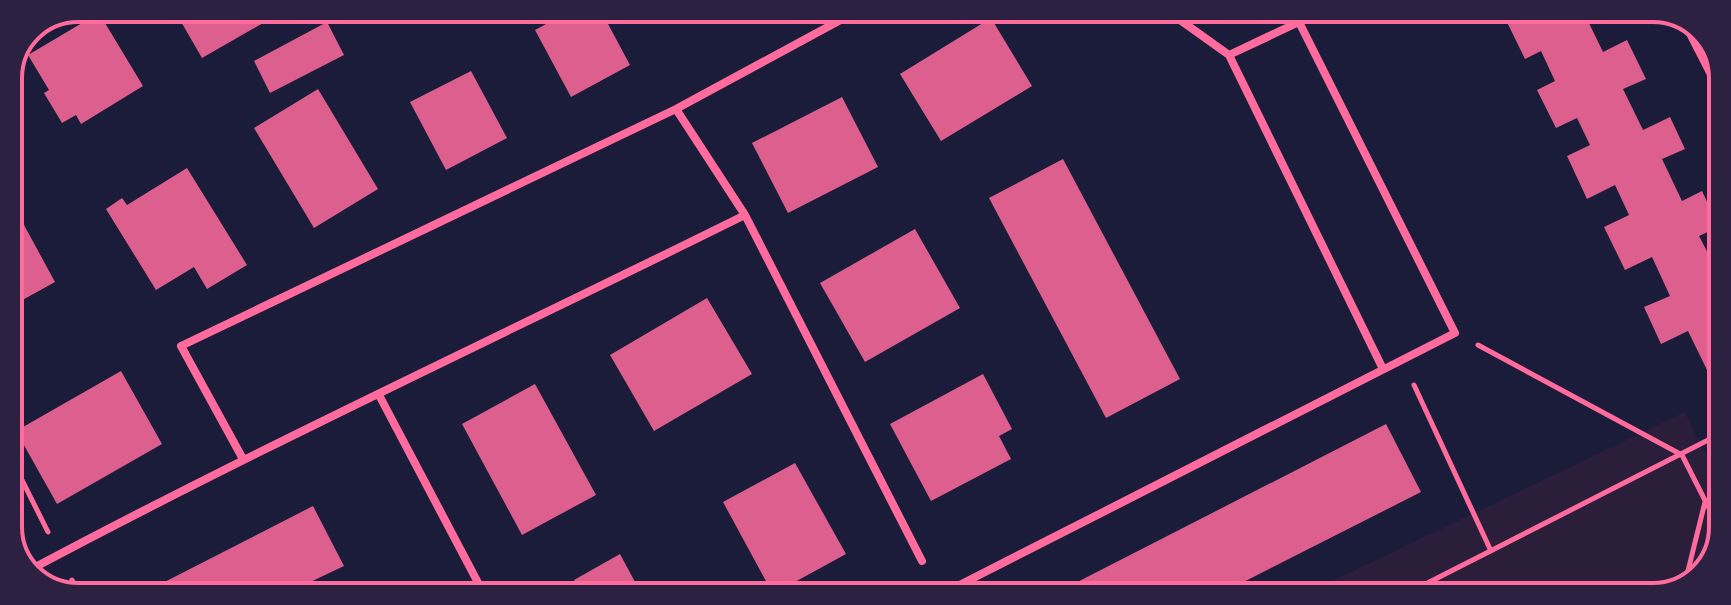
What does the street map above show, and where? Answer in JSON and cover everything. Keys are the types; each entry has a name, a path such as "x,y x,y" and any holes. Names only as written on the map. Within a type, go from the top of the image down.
{"street":[{"path":"243,459 181,346 676,109 837,22"},
{"path":"1183,22 1229,55 1383,369"},
{"path":"964,583 1455,333 1299,22 1229,55"},
{"path":"1693,39 1708,69"},
{"path":"676,109 745,215 922,561"},
{"path":"38,565 243,459 745,215"},
{"path":"379,395 478,583"}],"path":[{"path":"1455,333 1682,455 1709,509"},
{"path":"1402,359 1491,551"},
{"path":"1428,583 1709,440"},
{"path":"22,480 73,583"},
{"path":"1688,571 1705,501"}],"shaded area":[{"path":"1685,412 1709,461 1706,545 1690,569 1674,579 1653,583 1328,583"}],"building":[{"path":"84,22 104,22 143,86 81,124 76,115 62,123 44,93 49,90 28,55"},
{"path":"181,22 265,22 202,58"},
{"path":"327,22 344,55 270,93 254,61"},
{"path":"550,22 607,22 630,65 571,97 535,30"},
{"path":"984,22 993,22 1032,86 941,141 900,74"},
{"path":"1507,22 1588,22 1603,52 1627,40 1646,79 1623,89 1643,130 1670,117 1685,149 1662,159 1682,201 1702,191 1709,206 1709,232 1699,236 1709,255 1709,369 1688,331 1661,344 1644,307 1670,296 1652,257 1625,270 1604,227 1629,215 1615,185 1587,199 1567,156 1590,145 1577,118 1556,128 1537,90 1555,81 1541,51 1525,59"},
{"path":"471,71 507,138 446,170 410,102"},
{"path":"318,89 378,189 314,228 254,128"},
{"path":"842,97 878,167 788,213 752,143"},
{"path":"1063,159 1180,379 1106,418 989,198"},
{"path":"187,168 247,265 207,289 194,267 156,290 106,209 122,198 127,205"},
{"path":"22,221 55,282 22,300"},
{"path":"915,229 960,308 865,362 820,283"},
{"path":"707,298 752,374 654,431 610,355"},
{"path":"121,371 162,444 57,504 22,442 22,428"},
{"path":"983,374 1012,429 999,436 1011,459 931,501 890,424"},
{"path":"535,384 596,495 522,535 462,424"},
{"path":"1386,424 1421,492 1242,583 1075,583"},
{"path":"795,463 846,554 793,583 767,583 723,502"},
{"path":"313,506 344,566 308,583 162,583"},
{"path":"620,554 636,583 576,583 574,580"}]}
